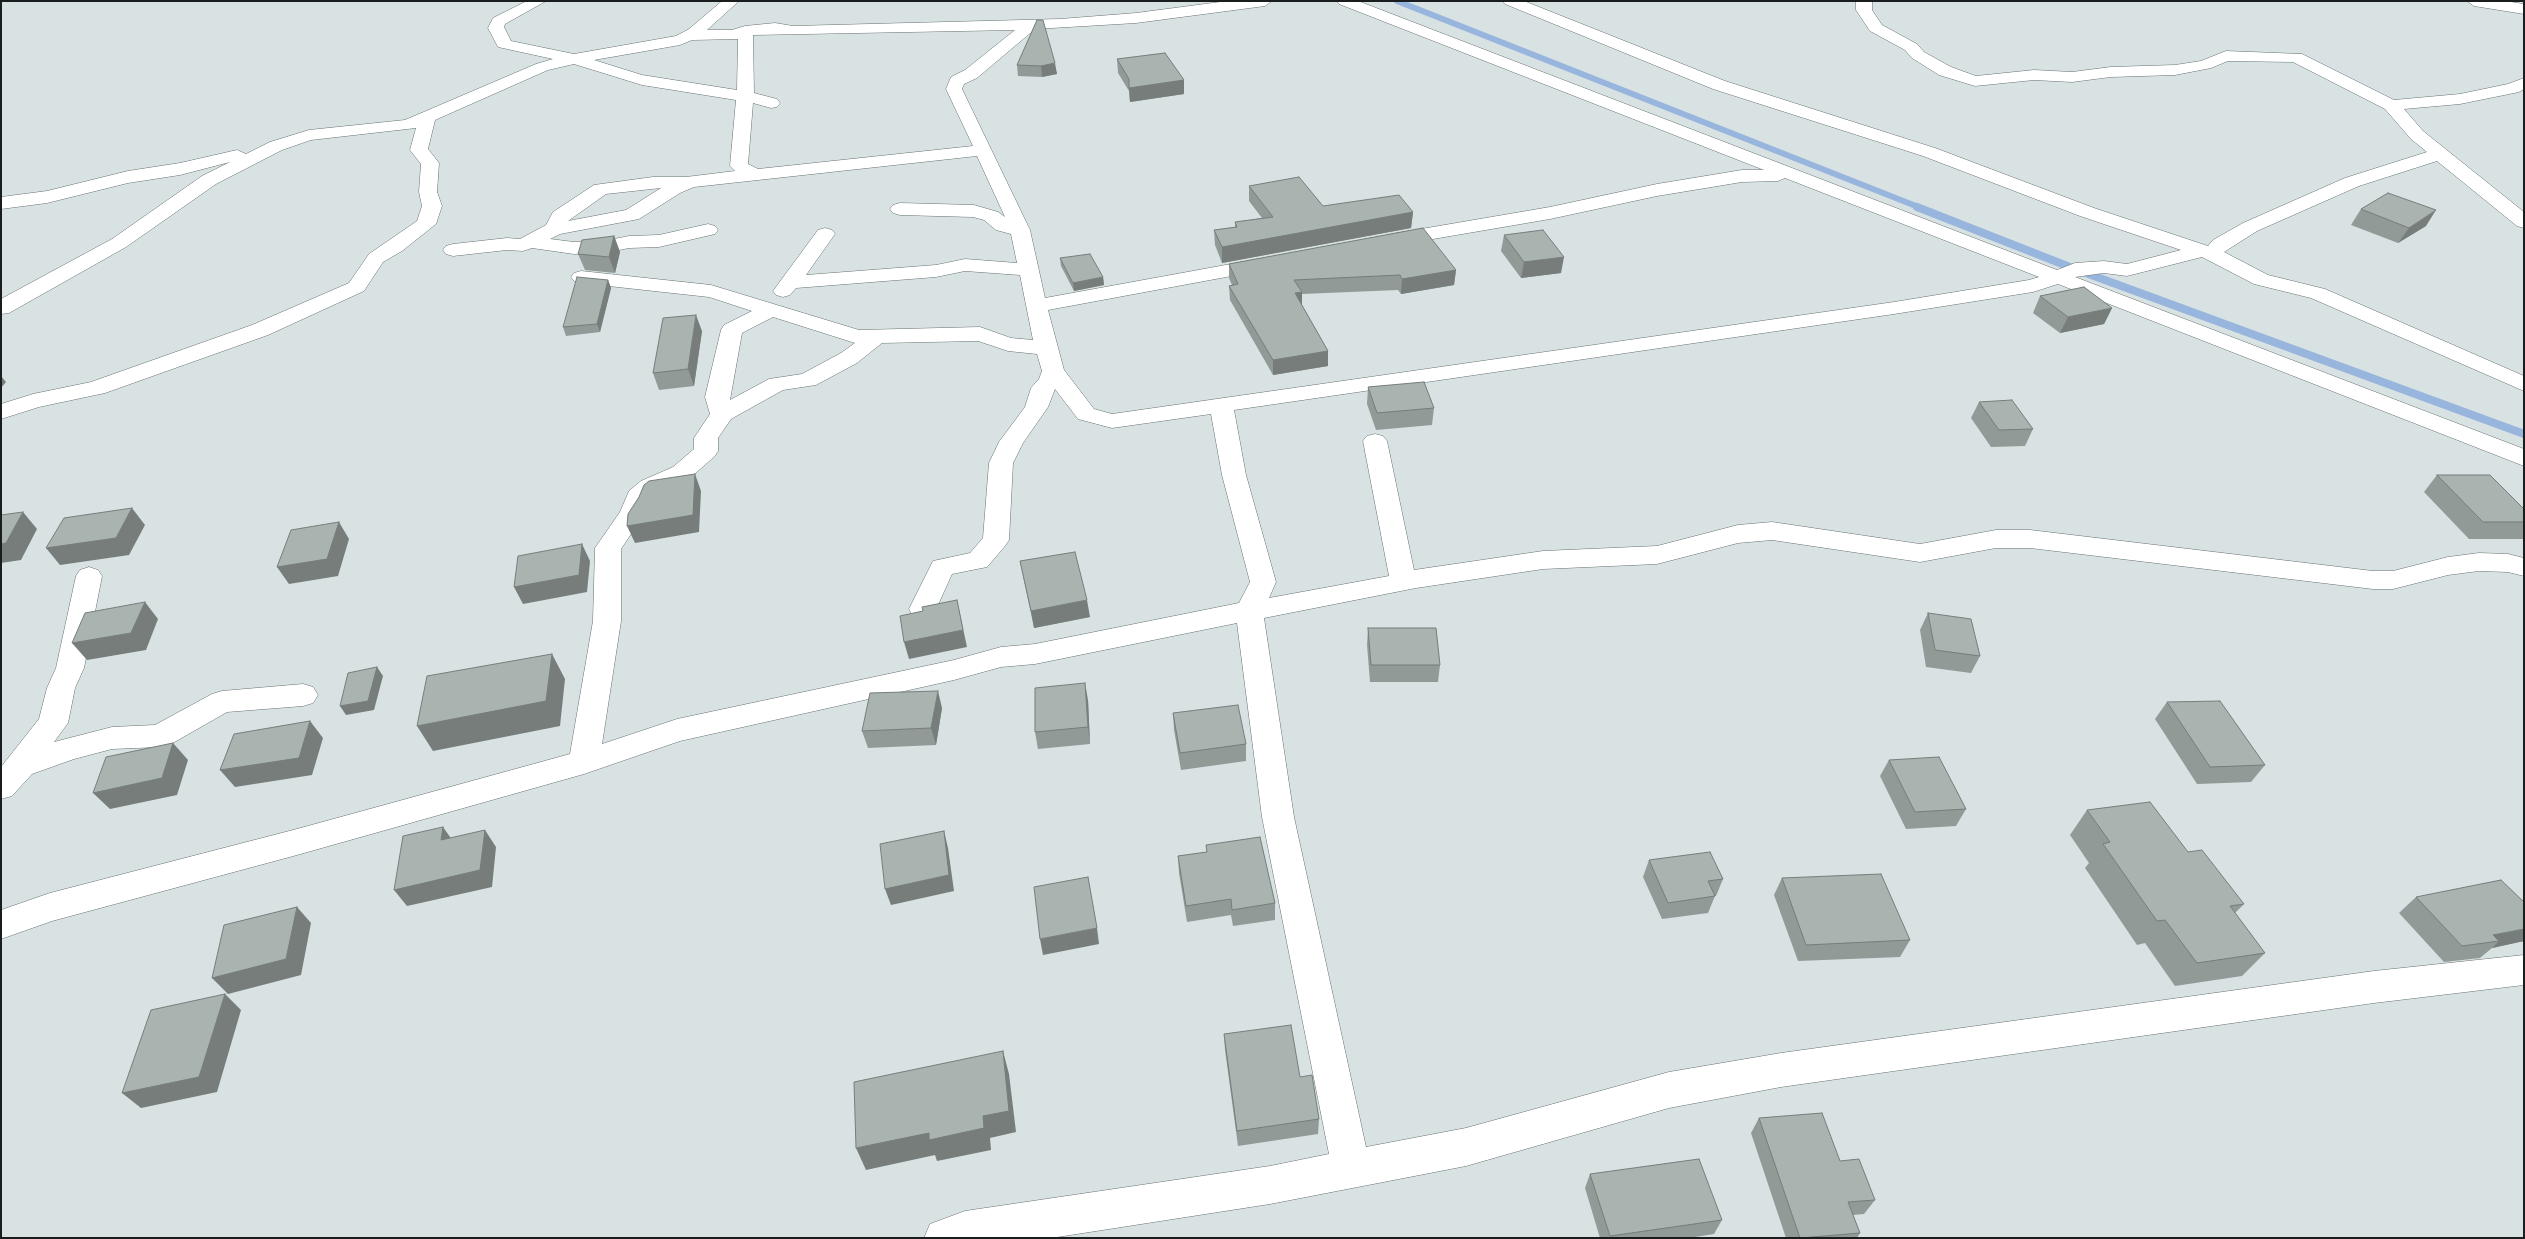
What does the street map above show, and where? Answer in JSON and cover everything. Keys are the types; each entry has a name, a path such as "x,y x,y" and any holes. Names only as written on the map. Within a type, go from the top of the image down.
{"street":[{"path":"539,1 498,22 496,28 501,33 504,44 574,59 642,80 745,96 771,103"},
{"path":"1,308 119,243 209,180 271,149 309,135 408,125 542,67 574,59 662,45 680,40 690,35 732,1"},
{"path":"690,35 734,36 745,31 775,28 794,31 1031,25 1136,18 1265,1"},
{"path":"1344,1 2524,458"},
{"path":"1510,1 1719,85 1929,152 2087,212 2207,252 2261,280 2318,293 2524,384"},
{"path":"1864,1 1864,10 1876,28 1911,47 1918,55 1945,71 1975,81 2034,75 2072,77 2111,72 2175,70 2205,65 2226,56 2296,57 2391,105 2417,135 2524,222"},
{"path":"2474,1 2524,9"},
{"path":"923,609 942,567 978,562 996,540 1001,463 1011,442 1036,407 1042,388 1050,382 1050,360 1020,230 961,100 954,89 958,82 971,74 1031,25"},
{"path":"745,31 747,45 745,96 739,166 752,173"},
{"path":"2391,105 2460,99 2520,89"},
{"path":"1,412 33,401 97,388 260,330 357,286 376,258 395,247 409,234 426,224 432,206 428,192 430,163 418,150 427,118"},
{"path":"1,203 47,197 128,177 180,169 271,149"},
{"path":"554,229 560,216 601,189 653,182 690,182 752,173 984,150"},
{"path":"581,277 705,290 858,337 980,334 1050,360 1086,414 1112,421 1894,308 2033,286 2058,278 2075,269 2104,267 2127,270 2207,252 2250,227 2352,182 2440,154"},
{"path":"1370,244 1550,213 1657,190 1742,176 1790,174"},
{"path":"453,250 507,244 523,245 554,229 632,215 673,189 690,182"},
{"path":"900,209 974,211 991,216 1003,226 1020,230"},
{"path":"531,242 574,248 604,247 629,242 658,241 708,230"},
{"path":"722,414 717,397 732,330 768,309 790,282 800,264 825,234"},
{"path":"1036,306 1284,261"},
{"path":"790,282 936,271 965,265 1028,270"},
{"path":"584,762 607,621 608,548 632,513 638,496 650,487 682,472 706,451 706,438 722,414 777,384 808,380 849,358 877,336"},
{"path":"1222,406 1234,475 1263,582 1249,611 1278,817 1351,1169"},
{"path":"1375,441 1403,582"},
{"path":"1,925 50,907 306,840 584,762 677,730 954,670 1002,657 1035,654 1121,635 1181,626 1403,582 1543,560 1657,555 1738,534 1772,531 1920,553 1996,539 2030,539 2373,580 2393,580 2448,566 2479,562 2508,563 2524,567"},
{"path":"9,775 53,723 60,688 70,668 89,576"},
{"path":"9,775 70,748 112,738 160,736 222,702 302,695"},
{"path":"944,1238 965,1231 1270,1185 1466,1147 1669,1090 1772,1072 2374,986 2524,970"}],"building":[{"path":"1037,20 1043,20 1055,63 1041,66 1017,65"},
{"path":"1165,53 1184,80 1129,88 1129,79 1117,59"},
{"path":"1299,177 1323,206 1399,195 1413,212 1222,247 1214,230 1237,227 1235,222 1273,217 1249,186"},
{"path":"2388,193 2436,210 2409,228 2361,209"},
{"path":"1423,228 1456,270 1402,279 1400,275 1294,280 1302,292 1295,293 1328,351 1273,360 1229,286 1238,284 1229,264"},
{"path":"1543,230 1564,257 1524,262 1504,235"},
{"path":"614,236 609,257 578,254 582,240"},
{"path":"1090,254 1103,277 1073,283 1060,258"},
{"path":"577,277 608,280 597,324 563,327"},
{"path":"2084,287 2112,308 2068,317 2040,296"},
{"path":"696,315 688,369 653,373 663,318"},
{"path":"1424,382 1434,408 1377,413 1368,387"},
{"path":"2012,400 2033,429 1999,430 1979,402"},
{"path":"695,474 693,515 627,526 628,514 644,485 649,481"},
{"path":"2437,475 2490,475 2524,509 2524,522 2483,522"},
{"path":"132,508 116,538 46,548 64,518"},
{"path":"23,512 6,543 1,544 1,515"},
{"path":"339,522 327,559 277,567 291,530"},
{"path":"582,544 579,575 514,587 518,556"},
{"path":"1075,552 1087,600 1031,611 1020,561"},
{"path":"957,600 963,630 904,642 900,616 923,611 922,607"},
{"path":"145,602 131,633 72,643 85,613"},
{"path":"1928,613 1971,619 1980,656 1935,650"},
{"path":"1368,628 1436,628 1440,665 1371,665"},
{"path":"552,654 546,701 417,726 427,676"},
{"path":"377,667 368,701 340,706 348,673"},
{"path":"1085,683 1088,727 1035,732 1035,688"},
{"path":"938,691 931,728 862,731 870,693"},
{"path":"2220,701 2265,765 2210,767 2167,702"},
{"path":"1238,705 1246,744 1180,753 1173,713"},
{"path":"310,721 299,758 220,770 234,734"},
{"path":"173,743 162,778 93,793 106,757"},
{"path":"1939,757 1966,809 1915,812 1889,760"},
{"path":"2150,802 2188,852 2202,850 2244,904 2230,906 2265,953 2197,963 2165,920 2157,921 2103,844 2110,842 2087,810"},
{"path":"443,827 441,840 485,830 480,870 394,890 403,836"},
{"path":"944,831 949,875 885,889 880,844"},
{"path":"1260,837 1275,903 1232,910 1231,899 1186,906 1178,856 1207,852 1206,845"},
{"path":"1710,852 1723,879 1708,881 1715,896 1668,903 1649,860"},
{"path":"1881,874 1910,940 1806,945 1782,878"},
{"path":"1088,877 1097,928 1040,939 1034,887"},
{"path":"2501,880 2524,902 2524,929 2493,935 2499,941 2462,946 2416,897"},
{"path":"297,907 286,959 212,978 224,925"},
{"path":"225,994 199,1077 122,1093 151,1010"},
{"path":"1291,1025 1300,1077 1312,1075 1319,1119 1237,1131 1224,1034"},
{"path":"1003,1051 1009,1111 983,1116 984,1128 929,1140 929,1133 856,1148 854,1082"},
{"path":"1822,1113 1840,1161 1859,1159 1875,1200 1848,1202 1860,1233 1800,1238 1759,1118"},
{"path":"1699,1159 1722,1220 1610,1236 1590,1174"}],"waterway":[{"path":"1397,1 1921,208"},
{"path":"1917,207 2075,269 2524,434"}]}
